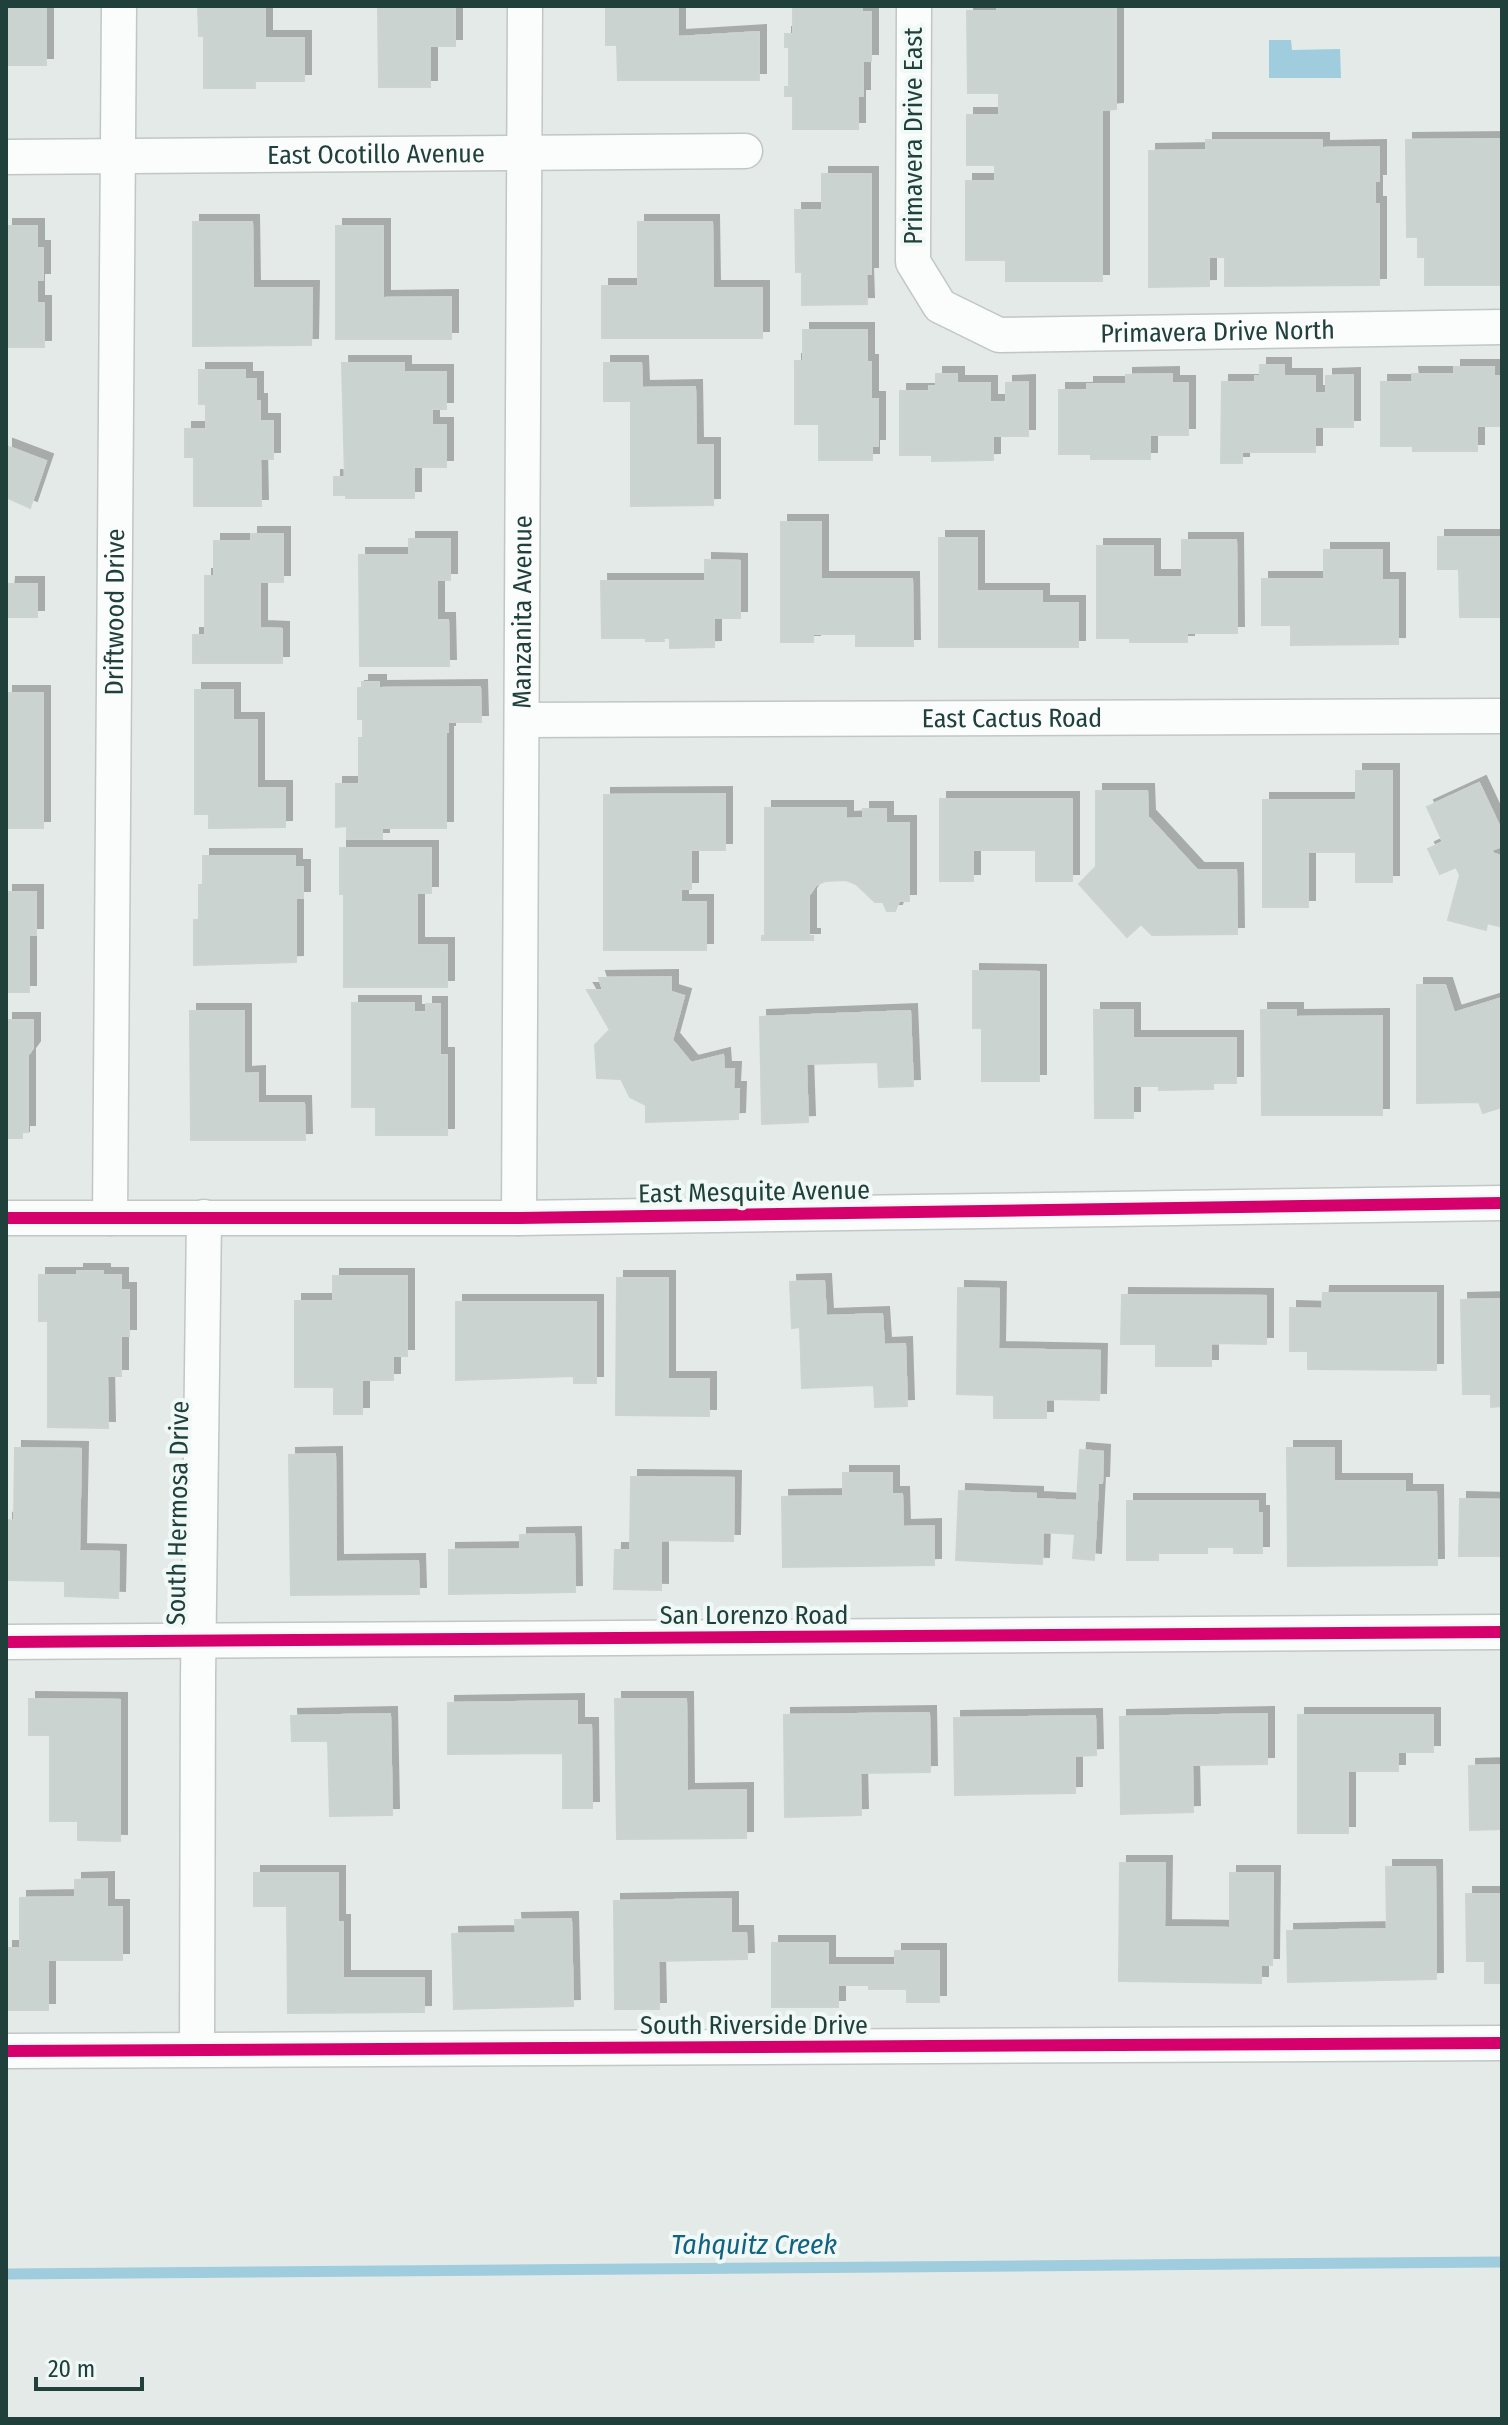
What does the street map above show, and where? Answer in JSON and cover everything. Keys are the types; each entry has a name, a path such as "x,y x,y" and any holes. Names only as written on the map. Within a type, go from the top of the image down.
{"street":[{"name":"Driftwood Drive","path":"110,1218 119,6"},
{"name":"Manzanita Avenue","path":"519,1218 525,6"},
{"name":"Primavera Drive East","path":"914,6 913,262 940,306"},
{"name":"East Ocotillo Avenue","path":"6,157 745,151"},
{"name":"Primavera Drive North","path":"940,306 999,335 1502,327"},
{"name":"East Cactus Road","path":"522,720 1502,716"},
{"path":"1486,1203 1485,1185 1502,1179"},
{"name":"East Mesquite Avenue","path":"6,1218 519,1218 1486,1203"},
{"name":"South Hermosa Drive","path":"197,2049 198,1641 204,1217"},
{"name":"San Lorenzo Road","path":"6,1642 1502,1632"},
{"name":"South Riverside Drive","path":"6,2051 1502,2043"}],"water":[{"path":"1269,40 1291,40 1292,50 1340,49 1341,78 1269,78"}],"building":[{"path":"6,6 46,6 46,65 6,65"},
{"path":"198,6 265,6 265,38 304,38 304,81 255,81 255,88 204,88 204,36 199,36"},
{"path":"378,6 455,6 455,46 430,46 430,87 379,87"},
{"path":"606,6 678,6 678,37 759,32 759,80 618,80 617,45 606,45"},
{"path":"793,6 862,6 862,12 871,12 871,61 863,61 863,96 858,96 858,129 793,129 793,96 785,96 785,87 789,87 789,47 785,47 785,34 793,34"},
{"path":"997,6 1116,6 1116,109 1102,110 1102,281 1006,281 1006,260 966,260 966,181 995,181 995,165 967,165 967,115 999,115 999,93 968,93 967,11 997,11"},
{"path":"1502,139 1502,285 1425,285 1425,257 1418,257 1418,237 1407,237 1406,140"},
{"path":"1206,140 1322,140 1322,148 1379,147 1375,204 1379,204 1379,285 1225,286 1225,257 1209,257 1209,286 1149,287 1149,151 1206,150"},
{"path":"822,174 871,174 871,274 866,274 867,304 802,305 802,272 796,272 795,210 822,210"},
{"path":"193,222 252,222 253,288 312,288 311,345 193,346"},
{"path":"638,222 712,222 713,288 762,288 762,338 602,338 602,286 638,286"},
{"path":"6,226 37,226 37,248 43,248 43,280 37,280 37,303 44,303 44,347 6,347"},
{"path":"336,226 383,226 383,298 451,297 451,339 336,339"},
{"path":"803,330 867,330 871,399 878,399 878,446 872,446 872,460 819,460 819,424 795,424 795,361 803,361"},
{"path":"342,363 404,363 404,372 446,372 446,409 432,409 432,425 446,425 446,467 414,467 414,498 346,498 346,495 334,495 334,477 345,477"},
{"path":"604,363 641,363 642,388 695,387 696,445 713,445 713,505 631,506 631,401 604,401"},
{"path":"1260,365 1284,365 1284,376 1315,376 1315,393 1326,393 1326,376 1353,375 1353,427 1315,427 1315,452 1242,452 1242,463 1221,463 1222,382 1255,382 1255,376 1260,376"},
{"path":"1454,367 1494,367 1494,376 1502,376 1502,426 1477,426 1477,451 1413,451 1413,446 1381,446 1381,382 1413,382 1412,374 1454,374"},
{"path":"199,370 245,370 245,379 256,379 260,421 273,421 273,459 260,459 261,506 194,506 194,457 185,457 185,429 206,429 206,404 199,404"},
{"path":"936,374 957,374 957,383 990,383 990,402 1006,402 1006,383 1028,382 1028,436 993,436 993,460 932,461 932,455 900,455 900,391 929,391 929,386 936,386"},
{"path":"1172,374 1172,383 1188,383 1188,435 1150,435 1150,459 1091,459 1091,454 1059,454 1059,390 1087,390 1087,384 1126,384 1126,375"},
{"path":"6,446 46,461 30,508 6,497"},
{"path":"781,522 821,522 821,579 912,579 913,646 856,646 856,634 813,634 813,642 781,642"},
{"path":"251,534 283,534 283,582 260,582 260,628 282,629 282,663 193,663 193,635 205,635 205,576 214,576 214,541 251,541"},
{"path":"1438,537 1502,537 1502,617 1460,617 1459,569 1438,569"},
{"path":"939,538 977,538 977,591 1042,591 1042,603 1078,603 1078,647 939,647"},
{"path":"409,539 450,539 450,580 437,580 437,620 448,620 449,666 360,666 359,555 409,555"},
{"path":"1182,540 1236,540 1237,633 1187,633 1187,642 1130,642 1130,638 1097,638 1097,546 1153,546 1153,577 1182,577"},
{"path":"1324,550 1382,550 1382,580 1398,580 1398,644 1291,645 1291,625 1262,625 1262,579 1324,579"},
{"path":"705,560 740,561 740,618 714,618 714,647 670,648 670,638 646,641 646,638 602,638 601,581 705,581"},
{"path":"9,584 37,584 37,617 6,617"},
{"path":"362,682 379,682 379,688 480,687 481,722 448,722 446,828 382,828 382,839 347,839 347,826 336,827 336,784 359,784 359,738 363,738 363,719 358,719 358,688 362,688"},
{"path":"195,690 233,690 233,720 257,720 257,788 285,788 285,827 209,828 209,814 195,814"},
{"path":"6,693 43,693 43,828 6,828"},
{"path":"1356,771 1392,771 1392,882 1356,882 1356,852 1308,852 1308,907 1263,907 1263,800 1356,800"},
{"path":"1479,783 1502,832 1502,846 1491,850 1502,856 1502,927 1487,923 1486,930 1448,920 1460,875 1456,867 1440,874 1428,849 1443,842 1427,807"},
{"path":"1096,791 1147,791 1148,817 1197,870 1236,870 1237,934 1152,935 1141,924 1127,937 1079,884 1096,867"},
{"path":"725,794 725,850 691,850 691,889 681,889 681,902 706,902 706,950 604,950 604,795"},
{"path":"940,799 1072,799 1072,881 1036,881 1036,850 973,850 973,881 940,881"},
{"path":"765,808 846,808 846,819 863,818 863,809 886,809 886,823 909,823 909,901 899,901 895,911 887,911 883,902 875,902 856,884 846,880 825,881 816,885 809,895 809,936 813,936 813,940 762,940 765,936"},
{"path":"340,848 431,848 431,893 417,893 417,945 447,945 447,987 344,987 344,894 340,894"},
{"path":"203,856 295,856 295,867 303,867 303,898 296,898 296,962 194,965 194,920 199,920"},
{"path":"6,892 36,892 36,935 29,935 29,992 6,992"},
{"path":"973,971 1039,972 1039,1081 982,1081 982,1028 973,1028"},
{"path":"671,977 671,992 684,996 672,1040 691,1063 723,1055 724,1069 734,1069 733,1089 739,1089 738,1119 646,1122 646,1105 630,1097 621,1079 597,1078 595,1045 610,1030 587,990 603,990 599,978"},
{"path":"1417,985 1445,985 1454,1013 1502,998 1502,1107 1483,1113 1479,1102 1417,1103"},
{"path":"352,1003 414,1003 414,1012 426,1012 426,1004 440,1004 440,1055 447,1055 447,1135 376,1135 376,1107 352,1107"},
{"path":"1094,1010 1133,1010 1133,1038 1236,1038 1236,1083 1213,1083 1213,1089 1159,1090 1159,1086 1133,1086 1133,1118 1095,1118"},
{"path":"1261,1010 1296,1010 1296,1017 1382,1016 1382,1115 1262,1115"},
{"path":"190,1011 244,1011 244,1074 258,1073 258,1103 304,1103 305,1140 191,1140"},
{"path":"910,1011 913,1086 879,1087 878,1062 806,1064 808,1122 762,1124 760,1017"},
{"path":"6,1020 33,1020 33,1048 28,1055 28,1132 22,1132 22,1138 6,1138"},
{"path":"77,1271 121,1275 121,1290 129,1290 129,1336 121,1336 121,1376 107,1376 108,1428 48,1427 48,1321 39,1321 39,1275 77,1275"},
{"path":"333,1276 407,1276 407,1356 393,1356 393,1380 362,1380 362,1414 334,1414 334,1387 295,1387 295,1301 333,1301"},
{"path":"617,1278 668,1278 668,1379 709,1379 709,1416 616,1415"},
{"path":"824,1281 826,1316 882,1314 884,1345 905,1344 907,1406 875,1407 874,1385 802,1388 800,1327 792,1328 790,1282"},
{"path":"958,1288 999,1289 998,1349 1100,1351 1099,1400 1046,1399 1046,1418 994,1418 994,1395 957,1394"},
{"path":"1323,1293 1436,1293 1436,1370 1308,1369 1308,1351 1290,1351 1290,1308 1322,1309"},
{"path":"1122,1295 1266,1296 1266,1344 1211,1343 1211,1366 1156,1366 1156,1344 1121,1344"},
{"path":"1502,1299 1502,1406 1491,1407 1491,1394 1463,1394 1461,1300"},
{"path":"456,1302 596,1302 596,1383 574,1383 574,1376 456,1380"},
{"path":"15,1448 81,1449 79,1551 119,1552 118,1598 65,1596 65,1581 6,1580 6,1520 14,1521"},
{"path":"1287,1448 1334,1448 1334,1481 1405,1481 1405,1492 1436,1492 1437,1565 1288,1566"},
{"path":"1080,1450 1103,1452 1102,1483 1098,1483 1094,1560 1073,1558 1075,1534 1043,1532 1042,1564 956,1560 959,1491 1036,1494 1036,1499 1077,1501"},
{"path":"335,1454 336,1562 418,1561 419,1594 291,1595 289,1455"},
{"path":"843,1473 892,1473 892,1494 902,1494 903,1527 934,1526 934,1565 783,1567 782,1497 843,1496"},
{"path":"631,1477 734,1478 733,1541 661,1540 661,1590 614,1589 615,1550 630,1550"},
{"path":"1460,1499 1502,1500 1502,1556 1459,1556"},
{"path":"1127,1501 1258,1501 1258,1513 1262,1513 1262,1553 1234,1553 1234,1547 1207,1547 1207,1553 1158,1553 1158,1560 1127,1560"},
{"path":"574,1534 575,1592 449,1594 449,1550 520,1549 520,1535"},
{"path":"29,1699 120,1700 120,1841 78,1840 78,1821 50,1821 50,1735 29,1735"},
{"path":"615,1699 686,1699 687,1791 746,1790 746,1838 617,1839"},
{"path":"577,1701 577,1725 591,1725 592,1808 563,1808 563,1753 448,1754 448,1703"},
{"path":"929,1713 930,1772 860,1773 861,1815 785,1817 784,1715"},
{"path":"390,1714 392,1815 330,1816 328,1741 292,1741 291,1716"},
{"path":"1267,1714 1267,1764 1192,1765 1193,1812 1121,1814 1120,1717"},
{"path":"1298,1715 1433,1715 1433,1752 1398,1752 1398,1771 1348,1771 1348,1833 1298,1833"},
{"path":"1095,1716 1096,1755 1075,1756 1075,1793 955,1795 954,1718"},
{"path":"1502,1765 1502,1829 1470,1830 1469,1766"},
{"path":"1120,1863 1165,1863 1164,1927 1230,1928 1230,1873 1273,1873 1272,1965 1261,1965 1261,1983 1119,1981"},
{"path":"1386,1867 1435,1867 1436,1979 1288,1982 1287,1931 1387,1929"},
{"path":"254,1873 338,1873 338,1922 343,1922 343,1978 424,1978 424,2012 288,2013 287,1906 254,1906"},
{"path":"107,1879 107,1907 122,1907 122,1960 48,1960 48,2010 6,2010 6,1948 20,1948 20,1898 75,1897 75,1880"},
{"path":"1466,1894 1500,1894 1502,1983 1485,1983 1485,1961 1467,1961"},
{"path":"731,1899 731,1933 746,1933 747,1959 658,1961 659,2009 615,2009 614,1901"},
{"path":"571,1919 573,2006 454,2009 452,1934 516,1933 515,1920"},
{"path":"772,1943 828,1943 828,1965 895,1965 895,1951 939,1951 939,2002 907,2002 907,1989 838,1985 838,2007 772,2007"}],"waterway":[{"name":"Tahquitz Creek","path":"6,2274 1502,2262"}],"cycle path":[{"path":"6,1218 519,1218 1502,1203"},
{"path":"6,1642 1502,1632"},
{"path":"6,2051 1502,2043"}]}
